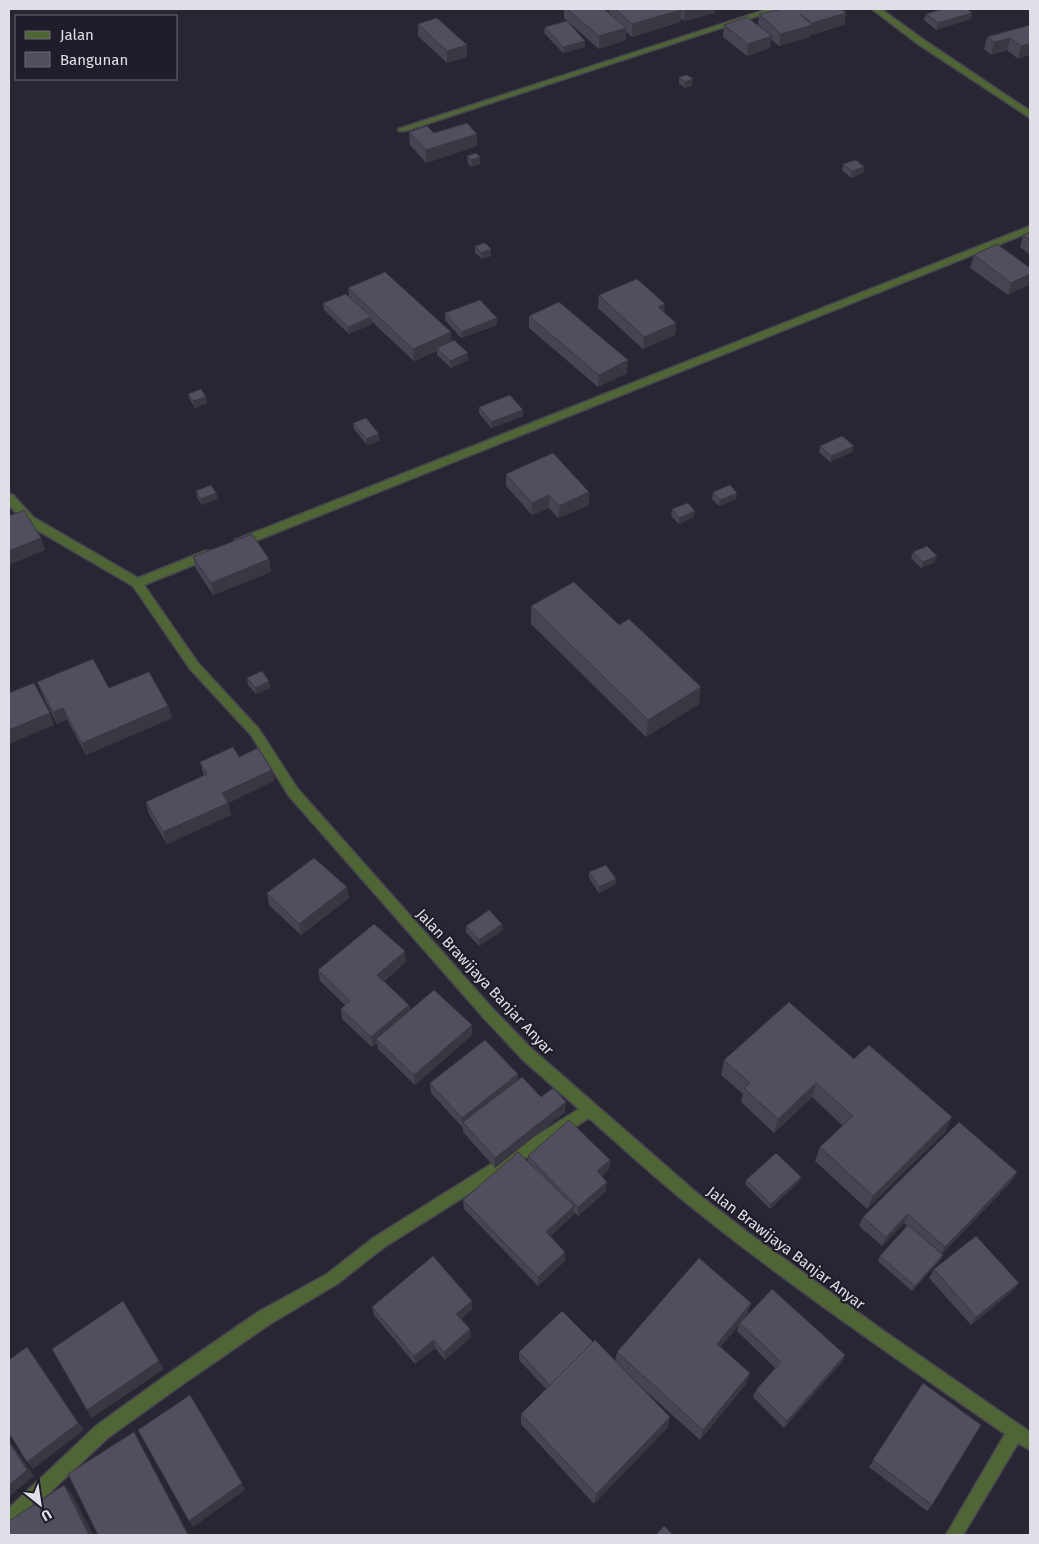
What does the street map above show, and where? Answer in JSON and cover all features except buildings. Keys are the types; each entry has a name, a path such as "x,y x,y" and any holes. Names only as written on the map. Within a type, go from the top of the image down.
{"street":[{"path":"402,129 775,9"},
{"path":"876,9 1030,115"},
{"path":"137,583 1030,229"},
{"name":"Jalan Brawijaya Banjar Anyar","path":"9,498 29,520 137,583 194,666 255,732 280,768 293,792 488,1013 528,1055 693,1200 742,1238 875,1335 1030,1442"},
{"path":"9,1519 103,1431 174,1380 264,1318 332,1279 378,1243 590,1110"},
{"path":"954,1535 1015,1433"}]}
